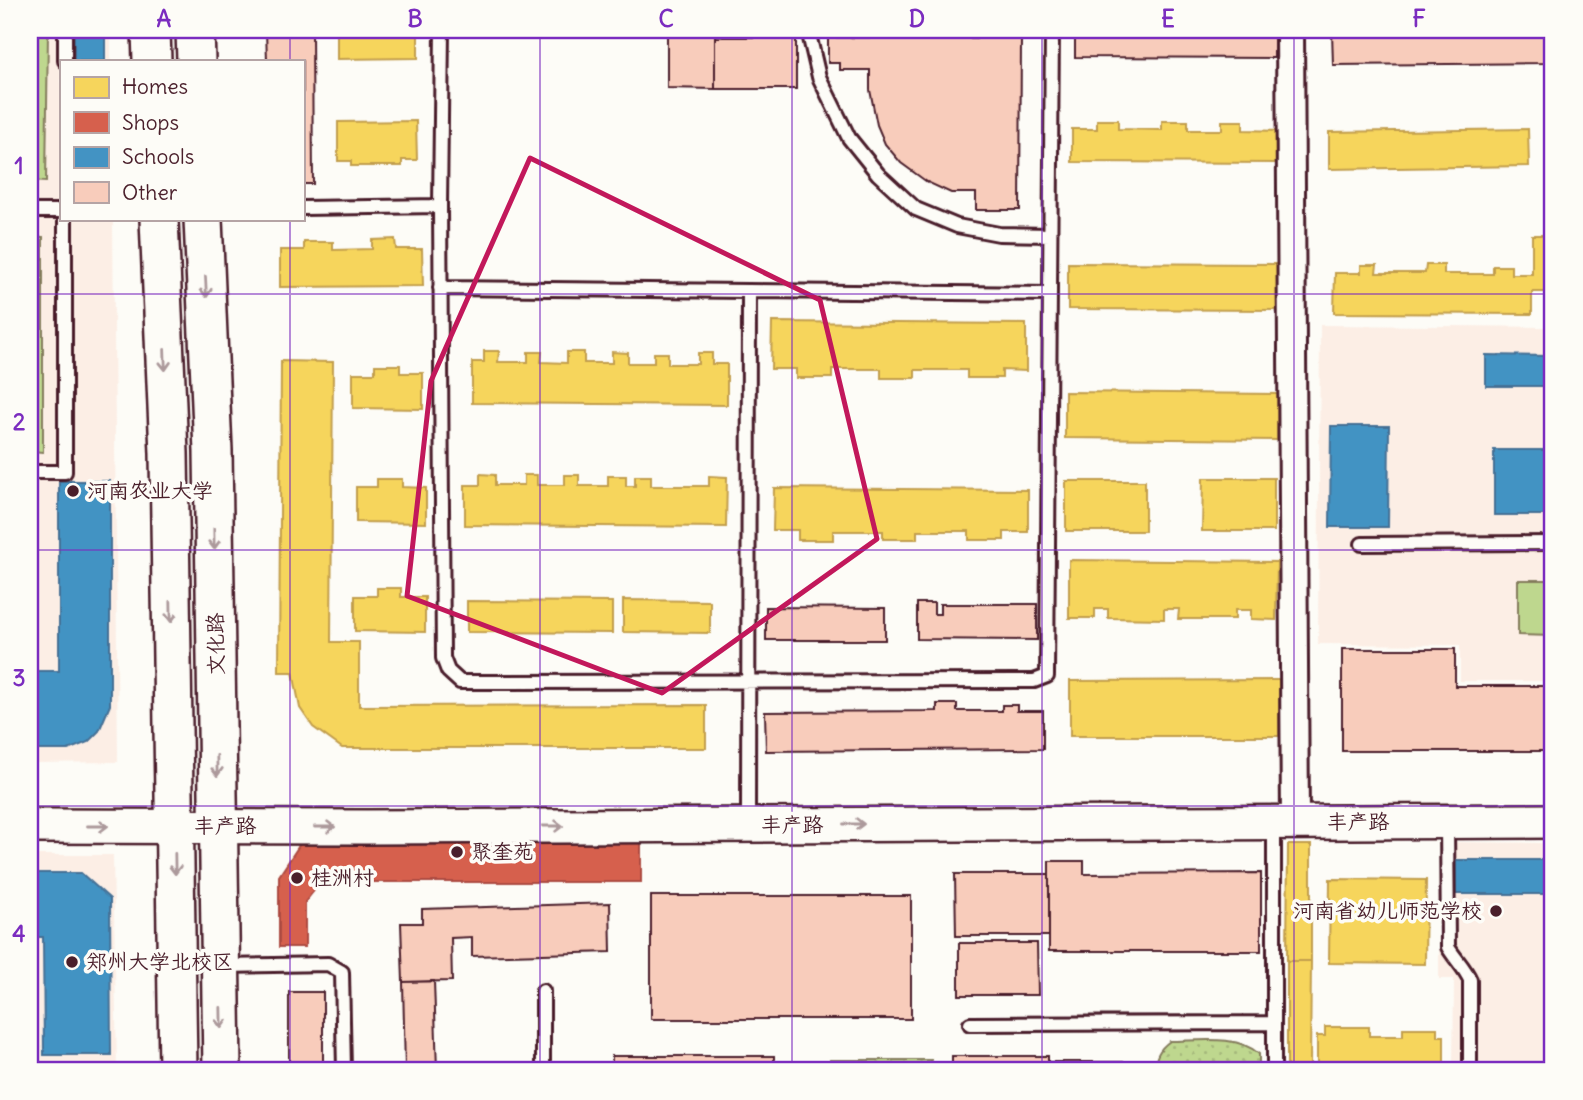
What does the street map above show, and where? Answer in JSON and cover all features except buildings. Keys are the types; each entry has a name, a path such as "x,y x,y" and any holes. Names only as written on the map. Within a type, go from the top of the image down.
{"main road":[{"path":"151,30 152,60"},
{"path":"195,30 196,60"},
{"name":"文化路","path":"159,220 169,453 178,1070"},
{"name":"文化路","path":"203,220 213,451 222,1070"}],"street":[{"path":"1284,822 1290,30"},
{"name":"丰产路","path":"30,826 1553,821"}],"lane":[{"path":"65,30 65,60"},
{"path":"442,30 440,288 443,658 448,671 460,682 1034,681 1047,676 1052,30"},
{"path":"808,30 819,77 849,138 878,174 916,209 957,226 999,234 1050,235"},
{"path":"304,208 440,206"},
{"path":"30,211 60,211"},
{"path":"30,472 65,472 65,220"},
{"path":"440,288 1050,294"},
{"path":"748,825 749,291"},
{"path":"1362,544 1553,543"},
{"path":"1447,821 1448,947 1456,961 1466,970 1470,980 1470,1070"},
{"path":"1274,1070 1273,1023 1284,822"},
{"path":"220,966 328,964 342,972 344,1070"},
{"path":"542,991 542,1070"},
{"path":"970,1024 1273,1023"}],"highlighted area":[{"path":"530,158 820,300 877,539 662,693 407,596 431,381"}],"shaded area":[{"name":"河南农业大学","path":"30,30 111,30 111,60 60,60 60,220 113,220 118,762 30,763"},
{"path":"1320,325 1553,327 1553,681 1460,681 1460,645 1318,644"},
{"name":"河南省幼儿师范学校","path":"1439,842 1553,843 1553,1070 1453,1070 1454,979 1439,979"},
{"name":"郑州大学北校区","path":"30,855 113,855 117,1070 30,1070"}],"green space":[{"path":"30,30 48,30 46,182 30,181"},
{"path":"30,237 43,237 43,452 30,451"},
{"path":"1518,580 1553,580 1553,636 1518,635"},
{"path":"1217,1040 1240,1044 1259,1054 1259,1070 1155,1070 1158,1054 1170,1041"},
{"path":"830,1060 931,1060 931,1070 830,1070"}],"place":[{"name":"河南农业大学","path":"73,491"},
{"name":"聚奎苑","path":"457,852"},
{"name":"桂洲村","path":"297,878"},
{"name":"河南省幼儿师范学校","path":"1496,911"},
{"name":"郑州大学北校区","path":"72,962"}]}
